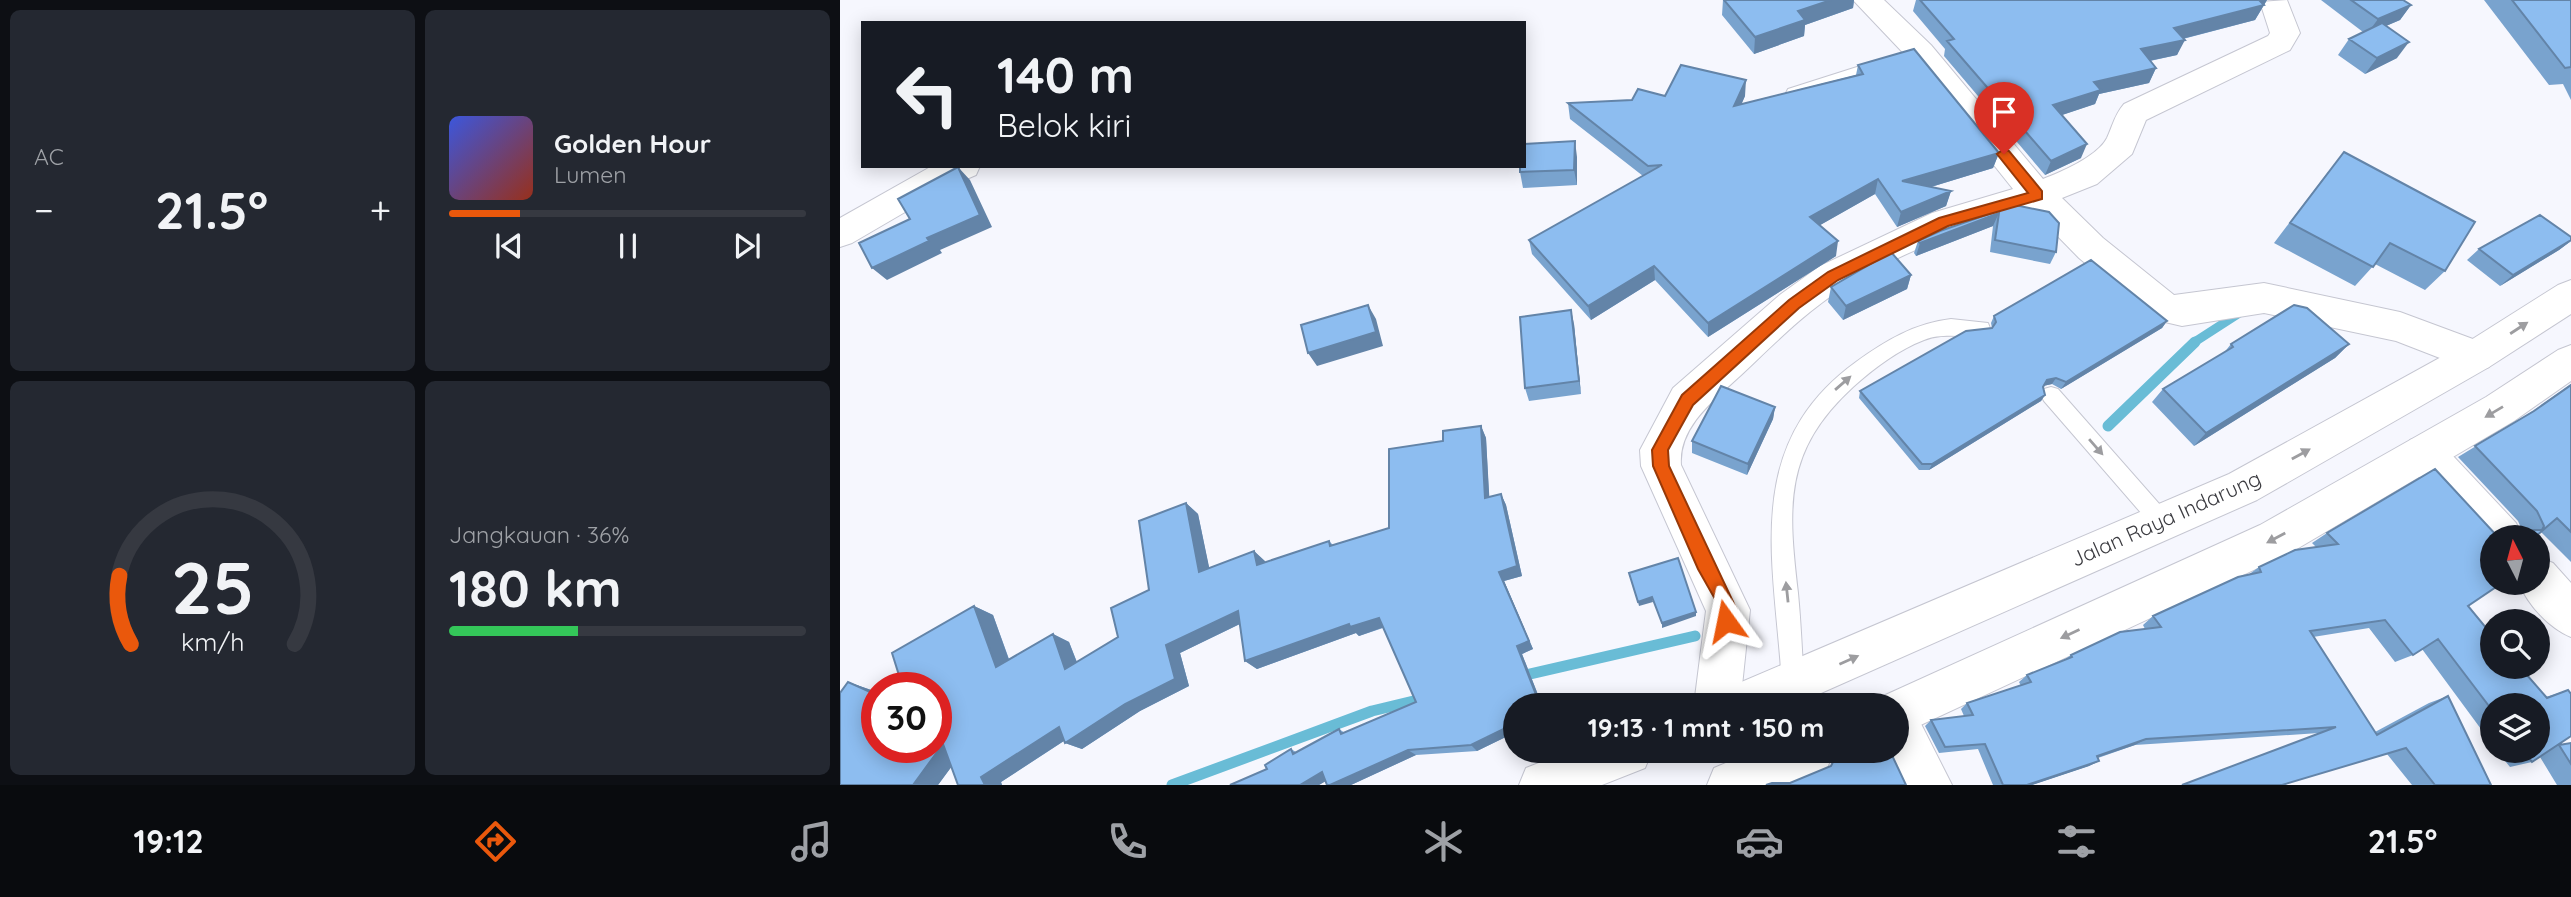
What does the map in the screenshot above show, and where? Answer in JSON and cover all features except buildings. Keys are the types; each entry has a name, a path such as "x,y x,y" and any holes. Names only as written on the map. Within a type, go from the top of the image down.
{"main road":[{"path":"1867,0 1907,56 2037,195 2091,248 2148,298 2165,309 2182,311 2264,298 2400,327 2476,356"},
{"path":"1718,693 1728,610 1661,466 1660,450 1687,400 1794,304 1833,276 1944,222 2037,195 2085,175 2121,146 2127,122 2135,111 2279,43 2285,33 2274,2"},
{"path":"840,234 936,178 959,168"},
{"name":"Jalan Raya Indarung","path":"1771,693 2243,487 2476,356 2571,295"},
{"path":"1909,707 2275,539 2500,409 2571,361"},
{"path":"2424,453 2490,525"},
{"path":"2550,591 2571,615"},
{"path":"1909,748 1928,785"},
{"path":"1543,785 1598,763"},
{"path":"1731,785 1782,763"}],"lane":[{"path":"1793,94 1907,56"},
{"path":"1793,684 1779,525 1789,472 1801,438 1826,398 1883,354 1932,327 1958,325 1981,328"},
{"path":"2051,395 2162,522"}],"waterway":[{"path":"2193,343 2241,312"},
{"path":"2108,426 2195,342"},
{"path":"1517,677 1695,636"},
{"path":"1172,785 1372,711 1426,698"}],"route":[{"path":"1726,621 1728,610 1723,596 1704,563 1661,466 1660,450 1687,400 1794,304 1833,276 1944,222 2037,195 2004,154"}]}
